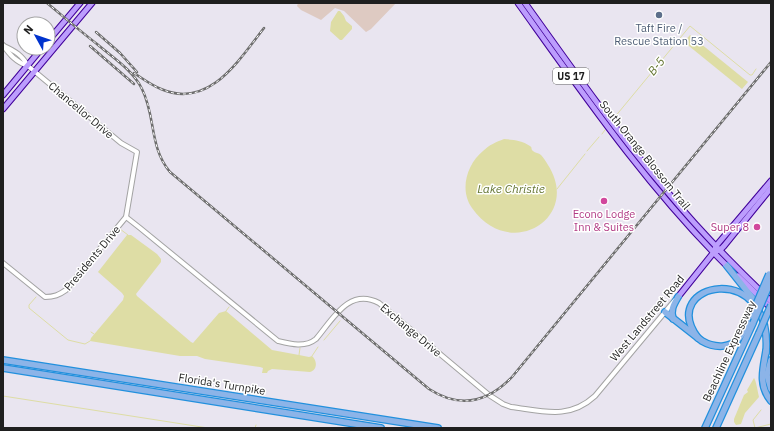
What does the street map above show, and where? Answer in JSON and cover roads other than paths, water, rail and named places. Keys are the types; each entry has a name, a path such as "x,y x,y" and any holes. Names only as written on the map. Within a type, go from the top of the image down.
{"highway":[{"path":"727,266 757,303 763,314 768,334 762,381 765,391 771,400"},
{"path":"665,312 704,342 713,346 729,345 740,338 770,271"},
{"name":"Beachline Expressway","path":"705,428 771,281"},
{"path":"698,338 693,331 690,320 690,312 694,303 700,295 709,290 728,289 737,291 745,296 758,308 766,330 766,353"},
{"path":"673,319 671,311 678,296"},
{"name":"Beachline Expressway","path":"716,428 771,305"},
{"name":"Florida's Turnpike","path":"3,360 438,428"},
{"path":"771,360 767,375 771,389"},
{"name":"Florida's Turnpike","path":"3,368 381,428"}],"main road":[{"path":"56,32 80,3"},
{"path":"3,110 90,3"},
{"name":"South Orange Blossom Trail","path":"518,3 638,166 686,222 727,266 771,308"},
{"name":"South Orange Blossom Trail","path":"525,3 603,112 650,172 718,248 771,301"},
{"path":"3,95 36,56"},
{"path":"638,166 645,171 650,172"},
{"path":"718,248 771,181"},
{"path":"714,252 771,188"},
{"name":"West Landstreet Road","path":"678,296 714,252"}],"street":[{"name":"Chancellor Drive","path":"3,45 24,58 28,66"},
{"name":"Chancellor Drive","path":"3,45 19,63 28,66 35,71 121,143 137,152"},
{"name":"Presidents Drive","path":"3,263 45,297 59,295 66,290 126,217 137,152"},
{"name":"Exchange Drive","path":"126,217 278,341 301,345 311,343 343,306 357,298 364,298 379,303 489,395 502,404 511,407 564,412 581,407 595,396"},
{"name":"West Landstreet Road","path":"595,396 678,296"}],"water":[{"path":"338,11 340,11 346,21 352,26 352,29 342,40 330,31 331,22"},
{"path":"690,35 748,82 742,89 684,42"},
{"name":"Lake Christie","path":"504,139 524,143 531,147 534,152 541,155 548,165 556,184 556,202 549,216 537,227 522,232 505,232 488,224 472,208 466,193 469,170 477,156 488,147"},
{"path":"127,235 131,235 157,254 161,259 161,262 136,294 137,296 191,342 193,343 219,313 226,311 272,350 309,357 312,356 316,362 313,371 272,369 267,373 262,373 263,368 260,367 205,359 197,356 180,356 90,341 123,300 124,296 122,293 98,272"},
{"path":"754,378 759,397 745,413 741,424 736,425 734,419 744,395 748,392 747,390"}],"waterway":[{"name":"B-5","path":"614,118 690,26 750,75 752,75 756,69"},
{"name":"B-5","path":"602,134 605,130"},
{"name":"B-5","path":"587,151 599,137"},
{"name":"B-5","path":"557,189 585,154"},
{"path":"120,229 128,235"},
{"path":"36,297 29,305 29,308 68,340 85,344 90,341"},
{"path":"226,311 229,307"},
{"path":"324,340 340,321"},
{"path":"312,356 318,347"},
{"path":"299,355 300,348"},
{"path":"3,396 208,428"},
{"path":"755,428 753,420 761,410"},
{"path":"755,428 771,424"}],"railway":[{"path":"47,3 122,64 138,82 146,100 159,152 163,162 170,172 429,389 440,395 462,401 473,400 493,393 512,377 771,62"},
{"path":"134,73 150,84 161,89 178,94 194,93 208,87 233,67 264,28"},
{"path":"96,32 120,53 137,72"},
{"path":"90,46 134,84"}],"place":[{"name":"Taft Fire / Rescue Station 53","path":"659,15"},
{"name":"Econo Lodge Inn & Suites","path":"604,201"},
{"name":"Super 8","path":"757,227"}]}
